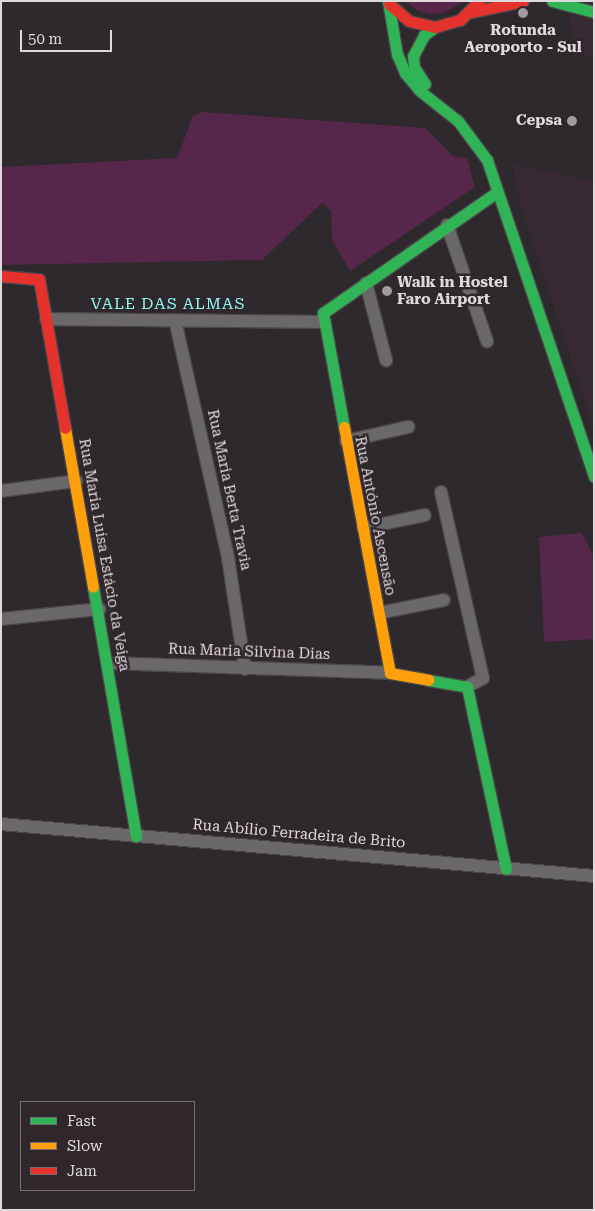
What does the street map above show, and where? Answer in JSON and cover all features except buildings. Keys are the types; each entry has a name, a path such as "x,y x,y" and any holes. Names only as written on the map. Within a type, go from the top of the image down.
{"street":[{"path":"471,12 479,1"},
{"path":"441,106 414,67 416,45 435,28 454,23 471,12 523,1"},
{"path":"552,1 594,12"},
{"path":"388,2 409,22 435,28"},
{"path":"388,2 399,63 412,84 458,121 482,151 594,476"},
{"path":"46,319 324,322 323,313 497,192"},
{"path":"447,225 487,341"},
{"name":"Rua Maria Luísa Estácio da Veiga","path":"1,276 39,279 108,663 136,836"},
{"path":"366,283 386,360"},
{"name":"Rua Maria Berta Travia","path":"174,320 228,558 245,669"},
{"name":"Rua António Ascensão","path":"324,322 390,673"},
{"path":"346,441 408,427"},
{"path":"1,491 76,481"},
{"path":"390,673 467,687 483,678 442,492"},
{"path":"363,528 425,515"},
{"path":"379,613 444,600"},
{"path":"1,619 98,609"},
{"name":"Rua Maria Silvina Dias","path":"108,663 390,673"},
{"path":"467,687 506,868"},
{"name":"Rua Abílio Ferradeira de Brito","path":"1,824 594,876"}],"shaded area":[{"path":"405,1 464,1 444,13 431,14 418,11"},
{"path":"570,1 594,1 594,57 580,54 569,24"},
{"path":"202,112 425,128 453,156 467,158 475,187 350,271 332,240 331,211 322,203 262,260 1,265 1,167 177,158 193,116"},
{"path":"512,164 594,181 594,431 521,207"},
{"path":"582,533 594,557 594,639 544,642 539,537"}],"traffic: fast":[{"path":"388,1 397,54 405,73 420,91 458,121 487,160 594,476"},
{"path":"552,1 594,12"},
{"path":"425,84 414,67 413,56 424,35 435,27"},
{"path":"344,427 323,313 497,192"},
{"path":"93,587 136,836"},
{"path":"428,680 467,687 506,869"}],"traffic: slow":[{"path":"344,427 390,673 428,680"},
{"path":"65,428 93,587"}],"traffic: jam":[{"path":"389,4 409,21 435,27 460,20 479,1"},
{"path":"471,12 523,1"},
{"path":"1,276 39,279 65,428"}],"place":[{"name":"Rotunda Aeroporto - Sul","path":"523,13"},
{"name":"Cepsa","path":"572,121"},
{"name":"Walk in Hostel Faro Airport","path":"387,291"}],"district":[{"name":"VALE DAS ALMAS","path":"168,304"}]}
